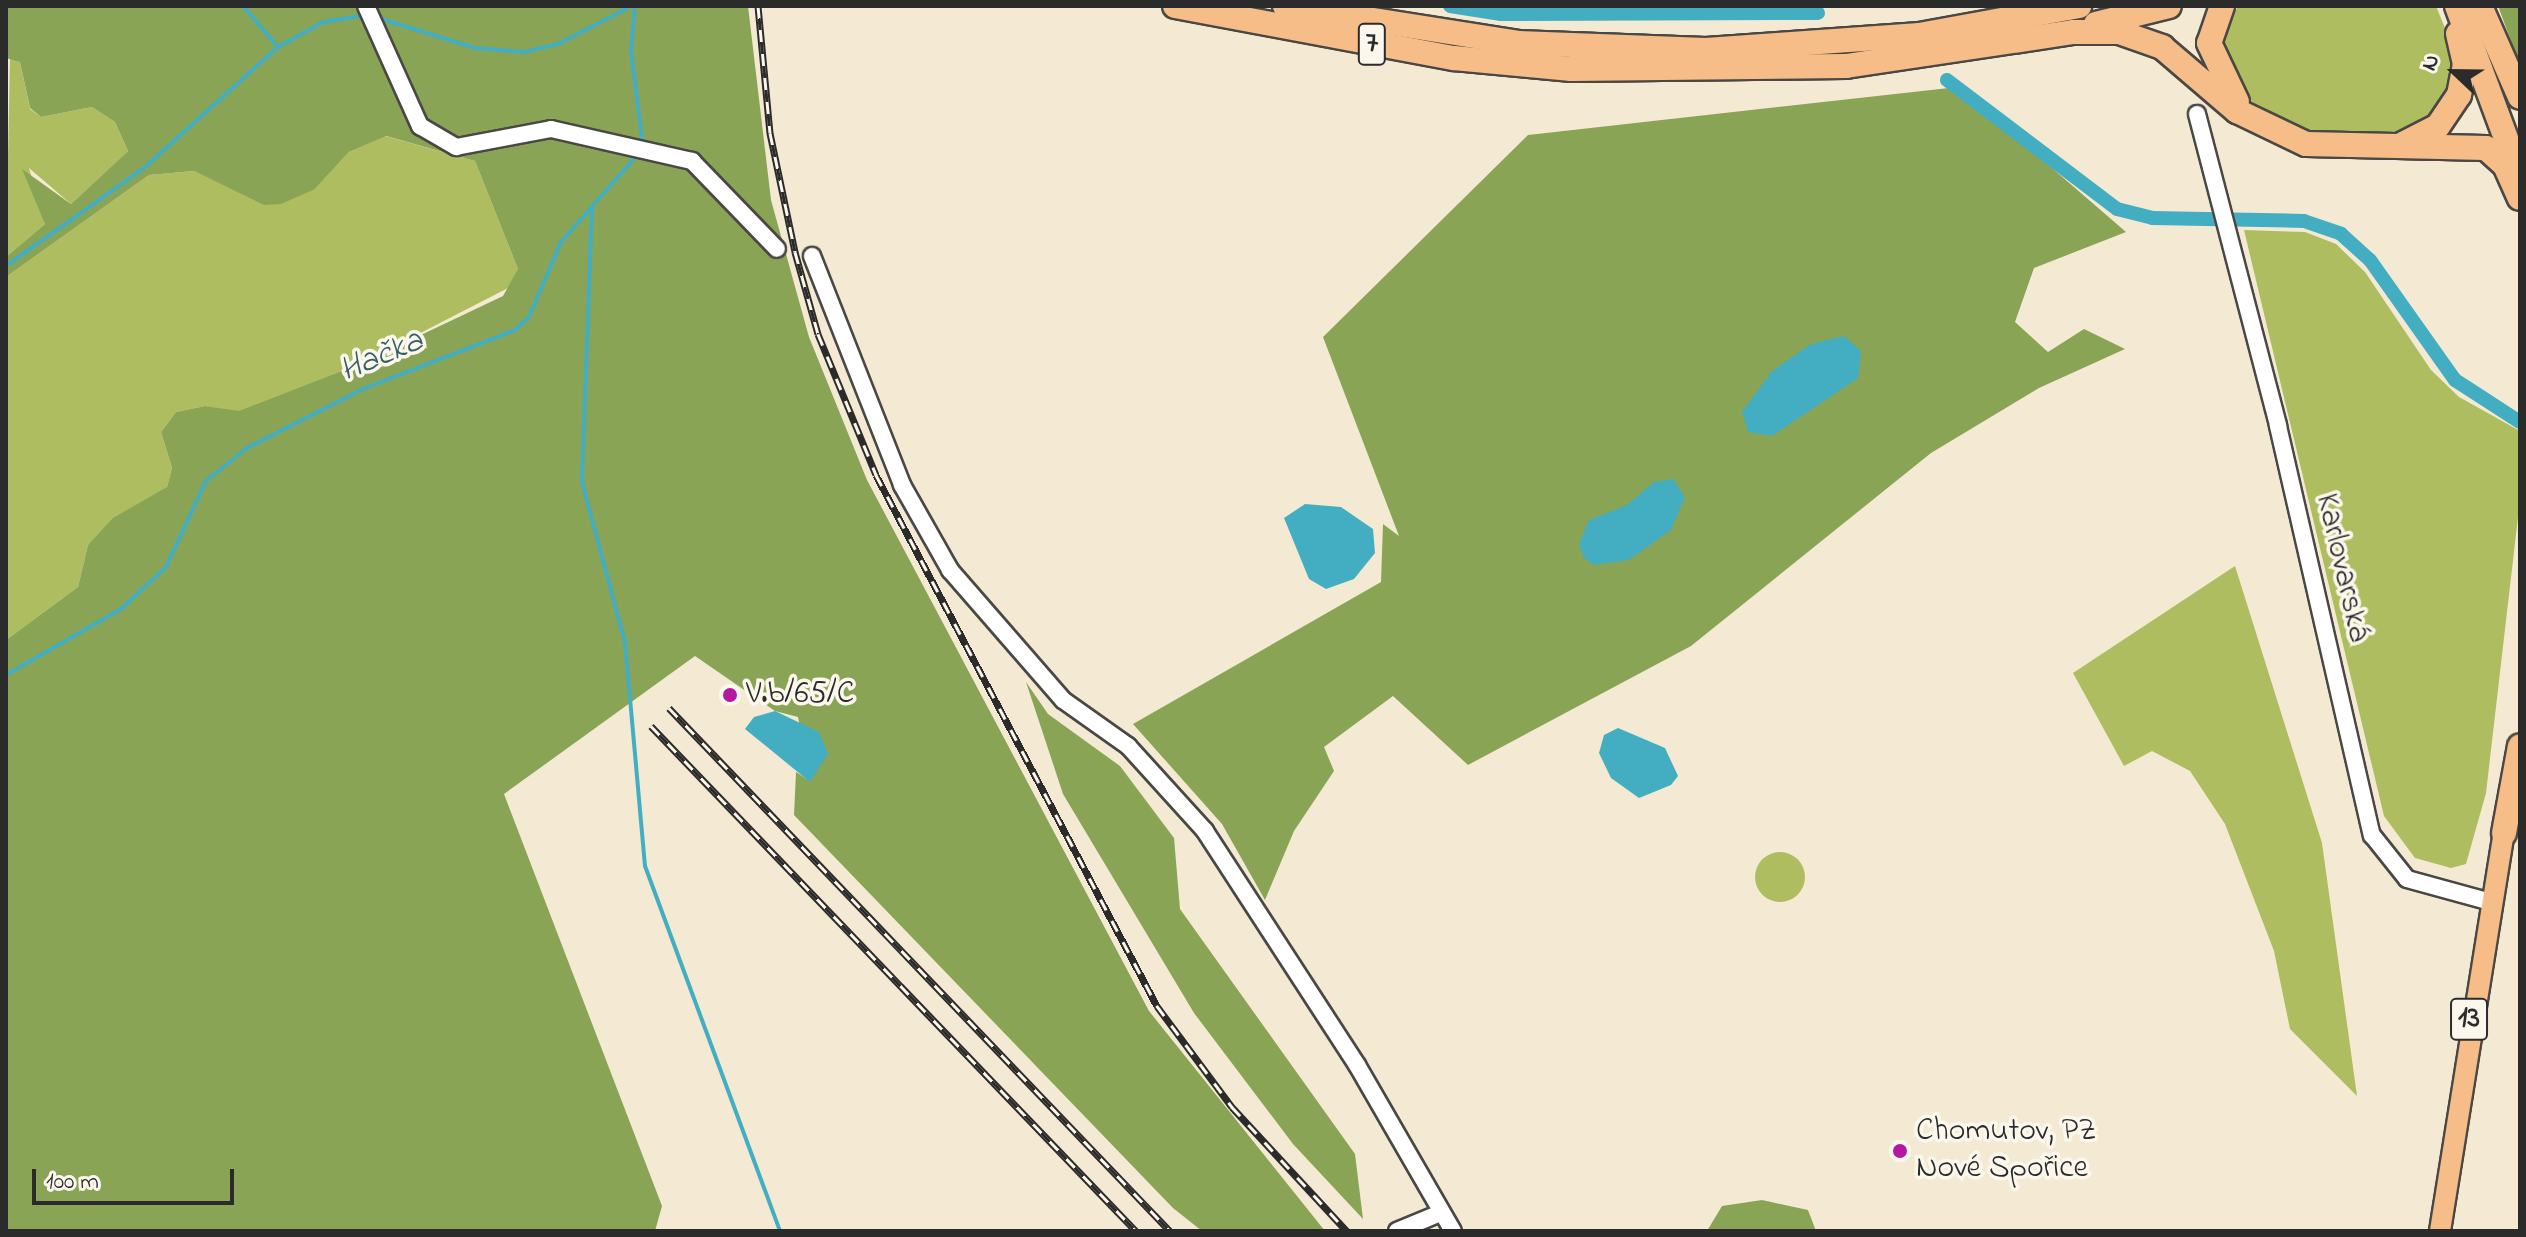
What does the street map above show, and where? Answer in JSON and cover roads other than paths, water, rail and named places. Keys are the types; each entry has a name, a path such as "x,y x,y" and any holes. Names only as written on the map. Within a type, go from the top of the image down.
{"highway":[{"name":"7","path":"1175,6 1454,58 1572,58 1846,66 2059,34 2169,6"},
{"name":"7","path":"1285,6 1572,58 1845,43 2079,6"},
{"path":"2222,6 2209,36 2215,66 2242,108 2269,129"},
{"path":"2394,148 2438,126 2459,95 2465,64 2450,6"},
{"path":"2457,6 2520,177"},
{"path":"2480,6 2515,86 2520,108"},
{"path":"2059,34 2104,30 2147,39 2269,129 2330,148 2486,148 2505,165 2520,198"},
{"name":"13","path":"2504,833 2520,746"},
{"name":"13","path":"2504,833 2520,772"}],"main road":[{"name":"13","path":"2440,1231 2451,1137 2504,833"}],"street":[{"path":"366,6 420,126 456,147 551,129 692,161 777,249"},
{"name":"Karlovarská","path":"2197,114 2221,197 2372,835 2407,879 2491,902"},
{"path":"812,256 902,485 950,570 1063,700 1128,746 1205,831 1357,1065 1438,1214 1453,1231"},
{"path":"1397,1231 1438,1214"}],"water":[{"path":"1844,336 1861,351 1858,378 1772,436 1748,432 1742,412 1772,371 1811,344"},
{"path":"1673,479 1685,497 1671,530 1629,560 1594,565 1584,558 1579,544 1589,520 1627,505 1654,482"},
{"path":"1305,504 1341,507 1373,529 1375,553 1354,579 1326,589 1309,579 1284,518"},
{"path":"775,711 819,732 828,754 810,782 745,729 754,717"},
{"path":"1618,728 1665,748 1678,776 1671,785 1639,798 1611,778 1599,753 1604,735"}],"waterway":[{"path":"243,6 278,47 323,22 366,15"},
{"path":"378,18 475,48 524,52 558,44 632,6"},
{"name":"Hačka","path":"635,6 631,51 643,146"},
{"path":"1450,6 1501,14 1818,13"},
{"path":"6,266 144,168 278,47"},
{"path":"1947,80 2117,209 2152,218 2304,221 2341,234 2370,260 2455,380 2520,422"},
{"name":"Hačka","path":"6,675 121,609 166,567 206,481 247,448 363,389 515,330 529,317 561,242 639,153"},
{"path":"592,207 582,482 625,642 645,866 780,1231"}],"railway":[{"path":"758,6 770,133 795,252 818,334 876,475 1157,1006 1232,1107 1347,1231"},
{"path":"669,708 1170,1231"},
{"path":"651,726 1136,1231"}],"place":[{"name":"V.b/65/C","path":"730,695"},
{"name":"Chomutov, PZ Nové Spořice","path":"1900,1151"}]}
